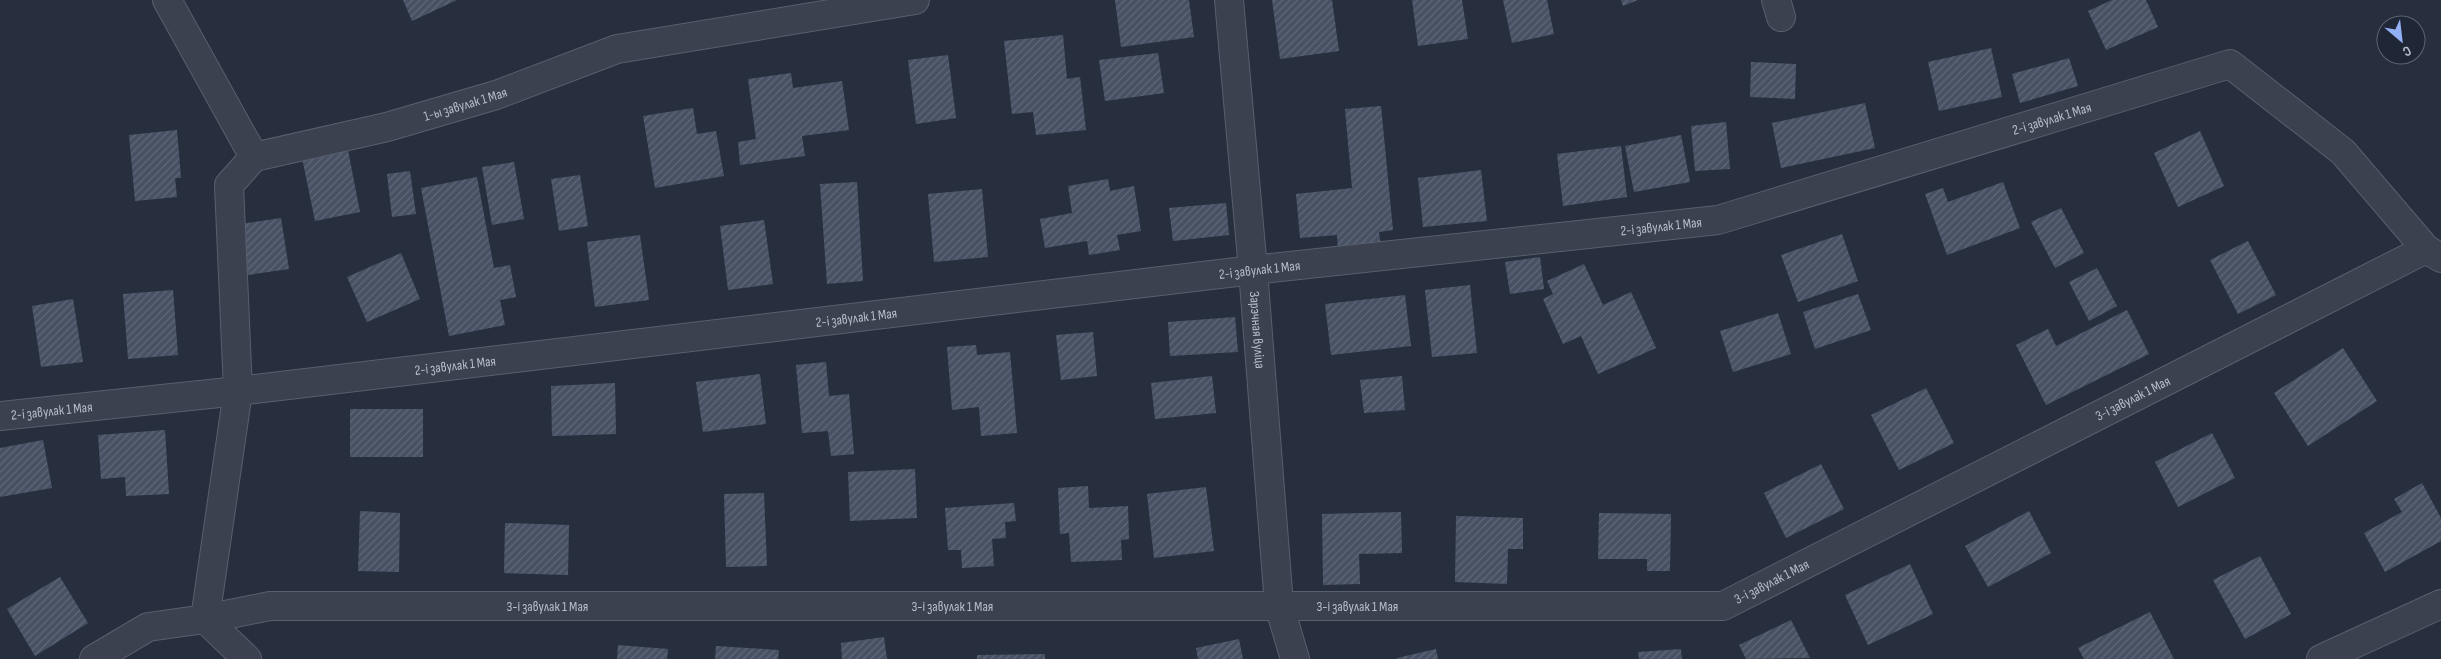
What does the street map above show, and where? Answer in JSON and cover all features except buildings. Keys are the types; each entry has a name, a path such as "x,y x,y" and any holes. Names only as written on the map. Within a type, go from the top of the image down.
{"street":[{"path":"167,0 254,157 229,185 238,392 205,619 246,659"},
{"name":"1-ы завулак 1 Мая","path":"254,157 387,127 496,95 617,49 915,0"},
{"name":"Зарэчная вуліца","path":"1229,0 1253,270 1279,605 1295,659"},
{"name":"2-і завулак 1 Мая","path":"0,416 238,392 1253,270 1718,220 2230,64 2343,152 2433,254"},
{"name":"3-і завулак 1 Мая","path":"94,659 148,626 205,619 270,606 1722,606 2433,254"},
{"path":"2321,659 2441,604"}]}
